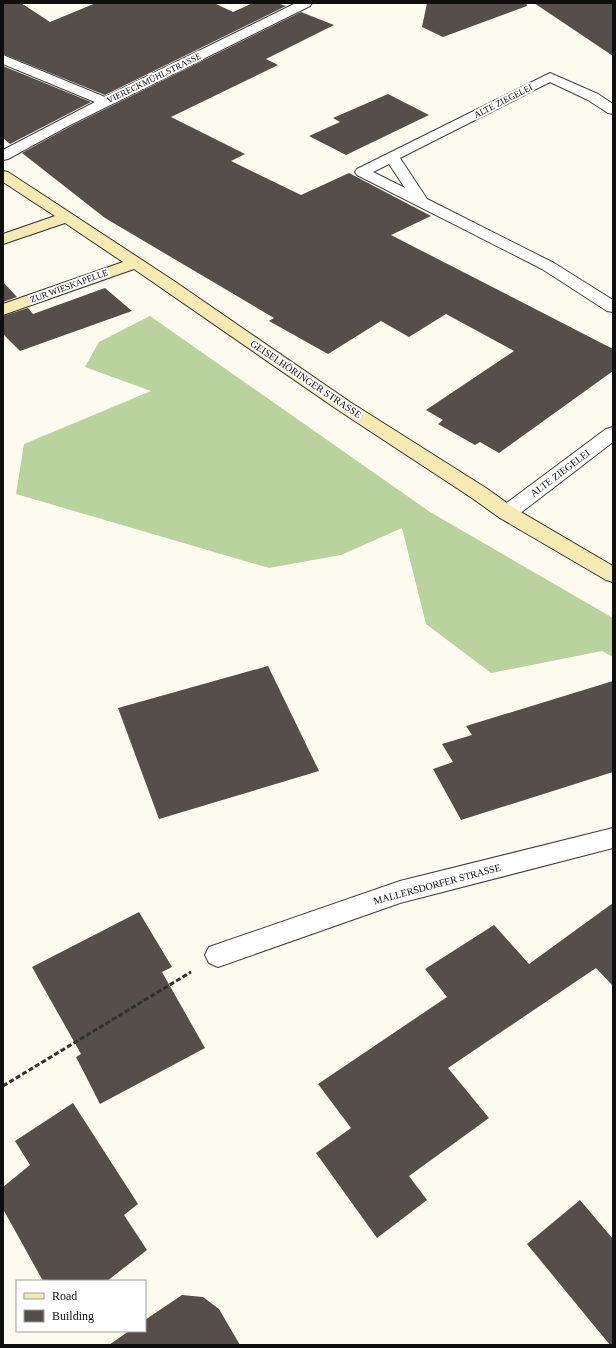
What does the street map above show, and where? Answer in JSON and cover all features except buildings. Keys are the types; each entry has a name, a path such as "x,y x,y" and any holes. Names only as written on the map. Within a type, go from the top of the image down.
{"main road":[{"name":"GEISELHÖRINGER STRASSE","path":"3,175 344,406 479,493 507,513 613,575"},
{"path":"3,239 67,217"},
{"name":"ZUR WIESKAPELLE","path":"3,310 135,263"}],"street":[{"name":"VIERECKMÜHLSTRASSE","path":"3,156 106,102 306,3"},
{"path":"3,59 106,102"},
{"name":"ALTE ZIEGELEI","path":"613,110 593,97 550,77 362,172 548,266 613,307"},
{"name":"ALTE ZIEGELEI","path":"392,157 422,202"},
{"name":"ALTE ZIEGELEI","path":"507,513 613,433"},
{"name":"MALLERSDORFER STRASSE","path":"218,955 400,892 613,838"}],"path":[{"path":"3,1086 218,955"}],"green space":[{"path":"150,316 430,512 613,618 613,657 602,651 491,673 426,624 402,528 341,555 269,568 16,494 24,444 151,391 85,367 99,342"}]}
